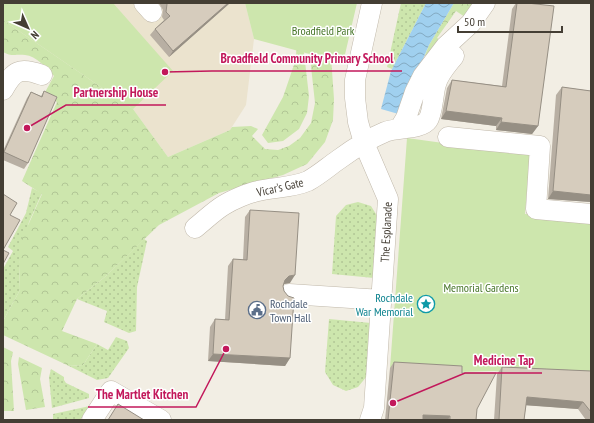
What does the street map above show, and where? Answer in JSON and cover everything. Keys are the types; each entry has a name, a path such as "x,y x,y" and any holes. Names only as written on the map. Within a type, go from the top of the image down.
{"street":[{"name":"The Esplanade","path":"370,420 374,408 388,199 364,142 358,122 355,98 355,80 372,3"},
{"path":"400,128 406,118 415,92 423,76 446,46 471,23 485,3"},
{"name":"Vicar's Gate","path":"195,228 224,204 256,191 299,185 364,142 386,131 424,124 428,120 436,83 440,74 454,56"},
{"path":"3,90 10,77 20,70 42,75"},
{"path":"448,137 540,146 536,209 591,214"},
{"path":"289,294 382,300"},
{"path":"92,420 111,391 161,420"}],"shaded area":[{"path":"3,3 245,3 254,39 246,105 230,130 168,157 133,109 3,20"}],"green space":[{"path":"3,3 113,3 173,71 133,109 3,20"},
{"name":"Broadfield Park","path":"245,3 357,3 343,63 254,39"},
{"path":"401,3 426,3 392,69 387,67"},
{"path":"454,3 479,3 468,19 456,11 437,38 442,41 429,57 425,55 429,45"},
{"path":"297,17 301,27 309,96 307,113 299,129 283,141 268,143 262,135 283,97 296,59"},
{"path":"3,20 133,109 168,157 230,130 232,127 251,126 258,129 252,136 265,149 278,150 289,146 300,138 311,123 315,103 307,30 329,28 334,99 333,120 325,142 307,164 283,175 219,193 159,225 106,276 77,299 62,331 97,344 83,365 69,366 3,335 3,321 20,290 19,264 21,241 42,194 22,181 57,102 44,94 54,76 45,66 29,56 11,55 3,52"},
{"name":"Memorial Gardens","path":"407,138 530,155 525,214 591,219 591,379 494,371 458,372 390,368"},
{"path":"32,188 42,193 29,222 19,264 20,290 3,321 3,269 13,251 8,247 26,213"},
{"path":"358,202 371,206 379,219 374,278 332,274 336,216 346,205"},
{"path":"144,239 147,241 137,287 136,331 129,333 104,322 107,311 77,299 106,276"},
{"path":"329,319 371,323 367,376 358,387 346,391 333,385 325,372"},
{"path":"116,337 127,341 129,348 108,378 97,380 69,366 83,365 97,344 108,350"},
{"path":"3,347 13,352 11,361 14,411 3,411"},
{"path":"19,357 42,368 40,379 45,407 26,410 18,364"},
{"path":"51,369 64,377 66,383 89,394 89,398 52,408 49,377"},
{"path":"90,406 80,420 53,420 53,414"}],"water":[{"path":"426,3 454,3 429,45 402,115 381,109 391,71"}],"building":[{"path":"167,3 228,3 173,51 155,29 170,16 166,12"},
{"path":"517,3 554,6 538,126 501,122 502,118 446,111 452,80 506,87"},
{"path":"562,87 591,91 591,195 553,191"},
{"path":"44,91 57,97 28,163 4,152 31,92 42,97"},
{"path":"3,194 17,203 10,215 20,220 3,250"},
{"name":"Rochdale Town Hall","path":"250,210 299,213 295,275 289,276 285,280 283,286 284,291 288,296 294,298 290,358 213,354 215,319 229,320 233,259 247,260"},
{"path":"3,250 9,253 3,264"},
{"path":"394,362 462,366 462,373 496,373 477,409 476,420 450,420 450,416 423,415 423,420 388,420"},
{"path":"502,367 591,371 591,412 583,402 527,397 524,420 499,420"},
{"path":"118,404 144,420 108,420"}],"place":[{"name":"Broadfield Community Primary School","path":"165,72"},
{"name":"Partnership House","path":"27,128"},
{"name":"Rochdale War Memorial","path":"426,304"},
{"name":"Rochdale Town Hall","path":"257,310"},
{"name":"The Martlet Kitchen","path":"226,349"},
{"name":"Medicine Tap","path":"393,403"}]}
